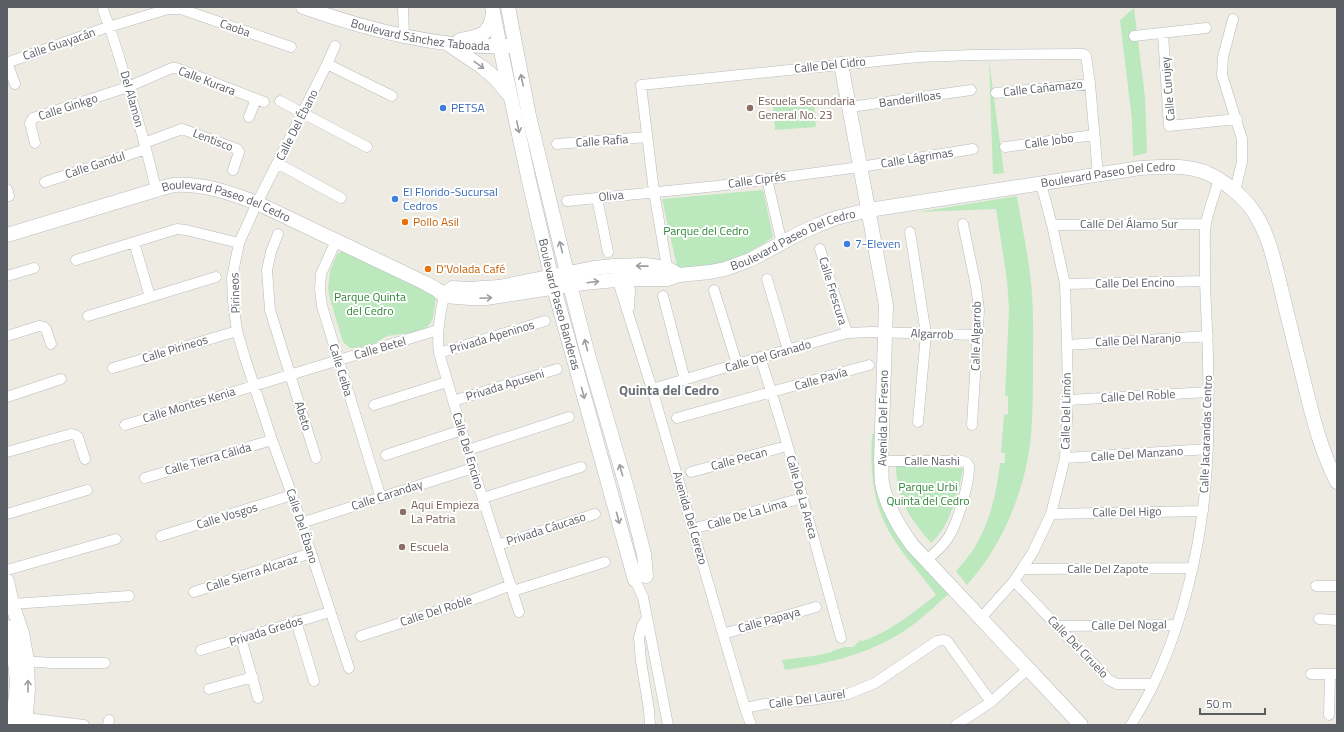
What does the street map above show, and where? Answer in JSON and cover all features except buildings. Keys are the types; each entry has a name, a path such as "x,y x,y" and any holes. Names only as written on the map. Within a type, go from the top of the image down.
{"street":[{"name":"Boulevard Sánchez Taboada","path":"303,7 341,20 404,36 446,43 500,47 515,46"},
{"path":"403,7 404,36"},
{"name":"Boulevard Paseo Banderas","path":"508,7 530,116 569,279 587,351 628,492 644,554 641,578"},
{"name":"Caoba","path":"110,27 175,8 291,47"},
{"path":"446,43 476,37 485,32 491,24 493,9"},
{"name":"Boulevard Paseo Banderas","path":"493,9 529,181 553,282 641,578 643,597 668,725"},
{"name":"Del Alamon","path":"103,10 110,27 128,87 156,190"},
{"path":"1233,19 1223,57 1222,75 1242,139 1242,162 1234,191"},
{"name":"Calle Guayacán","path":"15,84 8,65 9,62 110,27"},
{"path":"1134,36 1206,28"},
{"name":"Calle Curujey","path":"1164,33 1169,126 1237,119"},
{"path":"446,43 482,66 494,77 511,98"},
{"name":"Calle Del Ébano","path":"257,203 335,46"},
{"name":"Calle Del Cidro","path":"671,274 654,192 641,84 918,57 1083,54 1086,56 1090,84 1098,175"},
{"path":"327,64 392,96"},
{"name":"Avenida Del Fresno","path":"841,64 886,305 881,462 882,484 894,517 902,531 926,560 1081,725"},
{"name":"Calle Kurara","path":"128,87 174,68 260,101 249,117"},
{"name":"Calle Cañamazo","path":"996,93 1090,84"},
{"name":"Calle Ginkgo","path":"35,143 30,123 33,118 128,87"},
{"name":"Banderilloas","path":"850,107 971,90"},
{"path":"280,101 367,147"},
{"name":"Lentisco","path":"145,146 177,130 187,130 237,149 239,152 233,170"},
{"name":"Calle Jobo","path":"1005,147 1094,135"},
{"name":"Calle Rafia","path":"557,144 647,137"},
{"name":"Calle Gandul","path":"45,182 145,146"},
{"name":"Calle Lágrimas","path":"860,167 973,149"},
{"path":"277,163 341,198"},
{"name":"Calle Ciprés","path":"654,192 860,167"},
{"name":"Boulevard Paseo Del Cedro","path":"671,274 692,275 725,270 750,260 800,233 836,218 868,210 1140,168 1193,168 1219,179 1234,191 1251,207 1264,231 1275,265 1322,450 1337,482"},
{"path":"767,179 782,244"},
{"name":"Calle Jacarandas Centro","path":"1131,725 1154,684 1167,654 1177,625 1193,568 1203,511 1208,449 1209,392 1205,281 1206,224 1219,179"},
{"name":"Calle Del Limón","path":"981,618 1014,581 1023,569 1036,546 1051,514 1065,458 1068,400 1065,284 1052,225 1040,184"},
{"name":"Boulevard Paseo del Cedro","path":"7,235 174,185 196,186 218,190 257,203 442,291 553,282 620,272 671,274"},
{"name":"Oliva","path":"567,201 654,192"},
{"path":"597,198 608,252"},
{"name":"Pirineos","path":"254,385 244,358 237,331 232,278 239,243 257,203"},
{"name":"Calle Algarrob","path":"963,224 976,286 979,310 972,425"},
{"name":"Calle Del Álamo Sur","path":"1052,225 1206,224"},
{"path":"76,260 177,229 239,243"},
{"path":"910,232 926,334 918,422"},
{"name":"Abeto","path":"278,234 271,252 267,270 270,310 316,458"},
{"name":"Calle Ceiba","path":"336,241 321,274 320,289 322,306 381,498"},
{"path":"134,242 150,297"},
{"name":"Calle Frescura","path":"820,249 847,333"},
{"path":"7,276 34,268"},
{"name":"Avenida Del Cerezo","path":"620,272 628,312 751,725"},
{"path":"88,316 216,277"},
{"path":"768,279 788,350"},
{"name":"Calle Del Encino","path":"1065,284 1205,281"},
{"path":"714,290 737,364"},
{"name":"Calle Del Encino","path":"442,291 438,330 439,353 473,468 519,612"},
{"path":"663,296 685,380"},
{"name":"Privada Apeninos","path":"439,353 545,320"},
{"path":"7,336 39,326 46,329 51,344"},
{"name":"Calle Betel","path":"254,385 438,330"},
{"name":"Calle Pirineos","path":"113,368 237,331"},
{"name":"Calle Del Granado","path":"652,390 760,357 847,333 886,332"},
{"name":"Algarrob","path":"886,332 978,335"},
{"name":"Calle Del Naranjo","path":"1067,345 1208,336"},
{"name":"Calle De La Areca","path":"760,357 817,547 841,638"},
{"name":"Calle Pavía","path":"677,418 869,365"},
{"name":"Privada Apuseni","path":"453,401 558,369"},
{"path":"7,397 61,379"},
{"path":"374,405 447,382"},
{"name":"Calle Montes Kenia","path":"125,425 254,385"},
{"name":"Calle Del Ëbano","path":"254,385 349,668"},
{"name":"Calle Del Roble","path":"1068,400 1209,392"},
{"path":"468,450 569,417"},
{"path":"386,455 462,430"},
{"path":"7,452 71,434 78,437 85,459"},
{"name":"Calle Tierra Cálida","path":"145,478 272,440"},
{"name":"Calle Pecan","path":"691,472 787,446"},
{"name":"Calle Del Manzano","path":"1065,458 1208,449"},
{"name":"Calle Nashi","path":"881,462 962,461 967,462 969,466 965,491 949,536 926,560"},
{"path":"483,498 581,467"},
{"name":"Calle Caranday","path":"301,522 473,468"},
{"path":"7,514 87,490"},
{"name":"Calle Vosgos","path":"161,536 292,495"},
{"name":"Calle De La Lima","path":"693,530 802,498"},
{"name":"Calle Del Higo","path":"1051,514 1203,511"},
{"name":"Privada Cáucaso","path":"498,545 595,514"},
{"path":"7,570 116,539"},
{"name":"Calle Sierra Alcaraz","path":"194,592 311,553"},
{"name":"Calle Del Roble","path":"361,636 480,597 605,562"},
{"name":"Calle Del Zapote","path":"1023,569 1193,568"},
{"path":"7,581 12,604 22,633 16,660"},
{"name":"Calle Del Ciruelo","path":"1014,581 1113,683 1154,684"},
{"path":"1316,586 1337,586"},
{"path":"12,604 129,596"},
{"name":"Calle Papaya","path":"723,634 816,607"},
{"name":"Privada Gredos","path":"201,650 330,612"},
{"path":"647,618 638,638 650,725"},
{"path":"1319,619 1337,620"},
{"path":"296,621 314,681"},
{"name":"Calle Del Nogal","path":"1058,626 1177,625"},
{"path":"7,627 16,660 17,718 84,725"},
{"path":"241,638 258,698"},
{"name":"Calle Del Laurel","path":"745,708 765,704 811,700 848,694 874,683 937,641 944,640 947,641 991,702"},
{"path":"16,660 52,663 105,663"},
{"path":"956,725 991,702 1029,668"},
{"path":"1311,674 1334,674 1330,715"},
{"path":"209,689 253,677"}],"green space":[{"path":"1134,8 1145,97 1147,153 1133,156 1132,120 1120,20"},
{"path":"989,60 1004,173 993,174"},
{"path":"814,104 816,127 775,130 773,107"},
{"name":"Parque del Cedro","path":"763,190 773,237 748,253 728,262 708,268 688,269 677,267 662,199"},
{"path":"1017,196 1030,274 1032,296 1033,390 1031,437 1024,477 1010,516 991,553 967,585 956,571 975,547 985,527 997,485 1000,463 1005,463 1005,453 1001,453 1004,415 1008,414 1008,396 1005,396 1009,309 1007,280 996,209 918,212"},
{"name":"Parque Quinta del Cedro","path":"344,250 436,294 433,318 427,327 414,332 388,336 371,345 360,347 350,348 343,342 328,289 330,271 337,254"},
{"path":"875,433 877,483 950,593 910,627 881,644 834,661 785,670 782,660 813,656 832,652 844,647 853,647 860,640 863,641 874,637 893,627 936,595 908,560 886,526 881,513 874,488 871,461 872,434"},
{"name":"Parque Urbi Quinta del Cedro","path":"896,466 963,468 953,508 943,528 931,543 916,525 906,508 899,489"}],"place":[{"name":"PETSA","path":"443,108"},
{"name":"Escuela Secundaria General No. 23","path":"750,108"},
{"name":"El Florido-Sucursal Cedros","path":"395,199"},
{"name":"Pollo Asil","path":"405,222"},
{"name":"7-Eleven","path":"847,244"},
{"name":"D'Volada Café","path":"428,269"},
{"name":"Aqui Empieza La Patria","path":"403,512"},
{"name":"Escuela","path":"402,547"}],"district":[{"name":"Quinta del Cedro","path":"669,390"}]}
